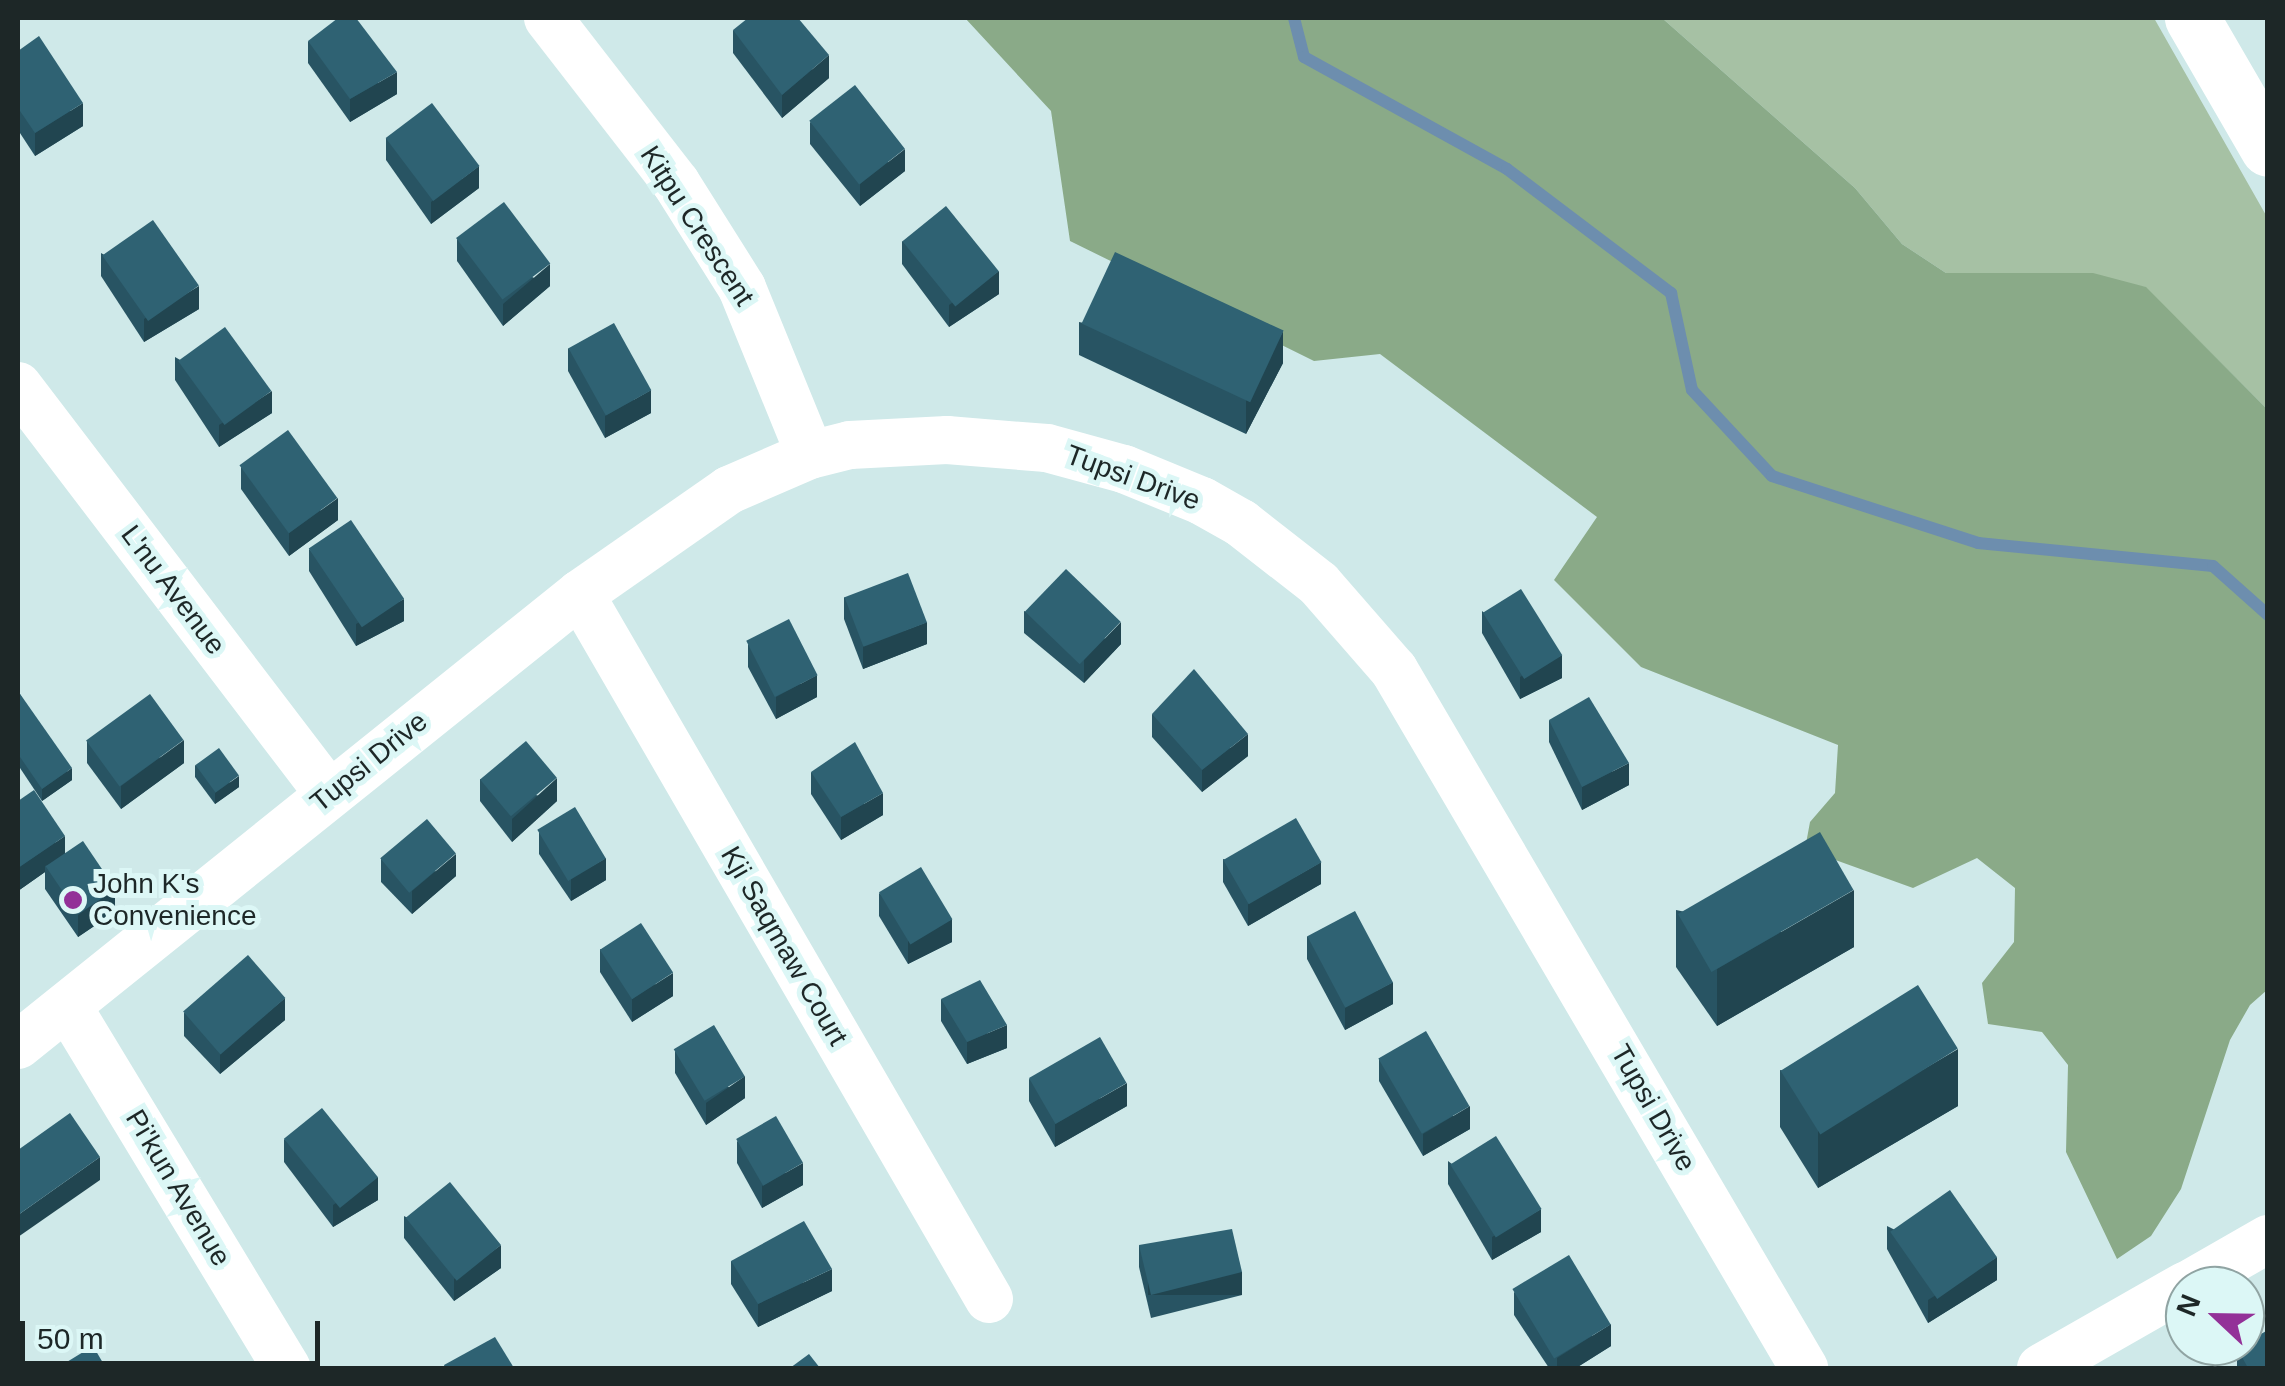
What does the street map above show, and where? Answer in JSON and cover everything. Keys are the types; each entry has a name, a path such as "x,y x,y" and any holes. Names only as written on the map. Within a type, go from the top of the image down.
{"main road":[{"path":"2192,18 2268,150"}],"street":[{"name":"Kitpu Crescent","path":"548,18 676,183 742,288 810,455"},
{"name":"L'nu Avenue","path":"18,386 329,794"},
{"name":"Tupsi Drive","path":"18,1044 580,594 714,499 810,455 850,445 994,441 1092,458 1202,501 1281,550 1320,584 1394,670 1804,1368"},
{"name":"Kji Saqmaw Court","path":"580,594 989,1299"},
{"name":"Pi'kun Avenue","path":"68,1007 287,1368"},
{"path":"2220,1266 2268,1239"},
{"path":"2041,1368 2165,1297"}],"green space":[{"path":"965,18 1662,18 1855,188 1902,244 1946,273 2093,273 2146,287 2267,409 2267,990 2250,1005 2230,1040 2181,1189 2151,1236 2117,1259 2066,1152 2068,1065 2042,1032 1988,1024 1982,983 2014,942 2015,888 1977,858 1913,888 1805,849 1810,822 1835,793 1838,745 1641,667 1554,580 1597,517 1380,354 1314,361 1070,241 1051,111"},
{"path":"1662,18 2154,18 2267,217 2267,409 2145,287 1946,273 1902,244 1855,188"}],"building":[{"path":"338,18 356,18 397,72 350,99 308,41"},
{"path":"748,18 798,18 829,55 782,95 733,30"},
{"path":"39,36 83,103 35,133 18,108 18,51"},
{"path":"855,85 905,149 859,185 809,121"},
{"path":"432,103 480,166 433,201 386,138"},
{"path":"504,202 550,263 502,300 456,238"},
{"path":"946,206 999,271 955,307 902,241"},
{"path":"153,220 199,286 148,321 102,256"},
{"path":"1115,252 1284,331 1250,402 1082,324"},
{"path":"614,323 651,390 606,416 569,348"},
{"path":"225,327 271,391 225,425 178,361"},
{"path":"288,430 337,498 289,533 239,465"},
{"path":"351,520 404,599 362,627 309,549"},
{"path":"1066,569 1121,622 1080,664 1025,611"},
{"path":"908,573 927,622 864,647 845,597"},
{"path":"1521,589 1562,655 1524,679 1483,613"},
{"path":"789,619 818,675 775,697 746,641"},
{"path":"1194,669 1248,734 1202,770 1152,714"},
{"path":"18,691 72,768 42,789 18,754"},
{"path":"150,694 184,740 120,787 86,740"},
{"path":"1589,697 1629,763 1582,787 1549,720"},
{"path":"526,741 557,778 511,816 480,780"},
{"path":"855,742 883,793 841,817 811,772"},
{"path":"219,748 239,776 216,793 196,765"},
{"path":"34,790 65,836 18,868 18,801"},
{"path":"575,807 606,858 568,881 537,830"},
{"path":"1296,818 1322,862 1249,904 1223,860"},
{"path":"427,819 456,853 409,893 380,858"},
{"path":"1820,832 1854,890 1711,972 1678,914"},
{"path":"83,841 115,889 78,914 46,866"},
{"path":"921,867 952,919 910,945 879,892"},
{"path":"1355,911 1393,983 1345,1008 1307,936"},
{"path":"641,923 673,972 632,999 600,950"},
{"path":"248,955 285,998 220,1054 183,1011"},
{"path":"980,980 1007,1025 967,1042 941,999"},
{"path":"1918,985 1958,1049 1820,1134 1781,1071"},
{"path":"714,1025 745,1076 705,1101 674,1049"},
{"path":"1426,1031 1470,1106 1422,1134 1378,1058"},
{"path":"1100,1037 1126,1083 1055,1124 1029,1078"},
{"path":"322,1108 378,1177 340,1208 284,1139"},
{"path":"70,1113 100,1157 18,1215 18,1150"},
{"path":"776,1116 803,1163 763,1186 736,1139"},
{"path":"1496,1136 1542,1209 1496,1238 1450,1165"},
{"path":"450,1182 501,1245 457,1281 406,1218"},
{"path":"1950,1190 1997,1257 1937,1299 1890,1232"},
{"path":"804,1221 832,1269 758,1304 731,1261"},
{"path":"1232,1229 1242,1272 1151,1295 1139,1245"},
{"path":"1569,1255 1611,1324 1554,1358 1512,1289"},
{"path":"2268,1330 2268,1368 2248,1368 2265,1366"},
{"path":"495,1337 514,1368 445,1368 444,1365"},
{"path":"93,1346 106,1368 57,1368"},
{"path":"809,1354 820,1368 790,1368"}],"waterway":[{"path":"1294,18 1304,57 1507,169 1671,293 1692,390 1772,476 1978,543 2213,566 2268,615"}],"place":[{"name":"John K's Convenience","path":"73,900"}]}
